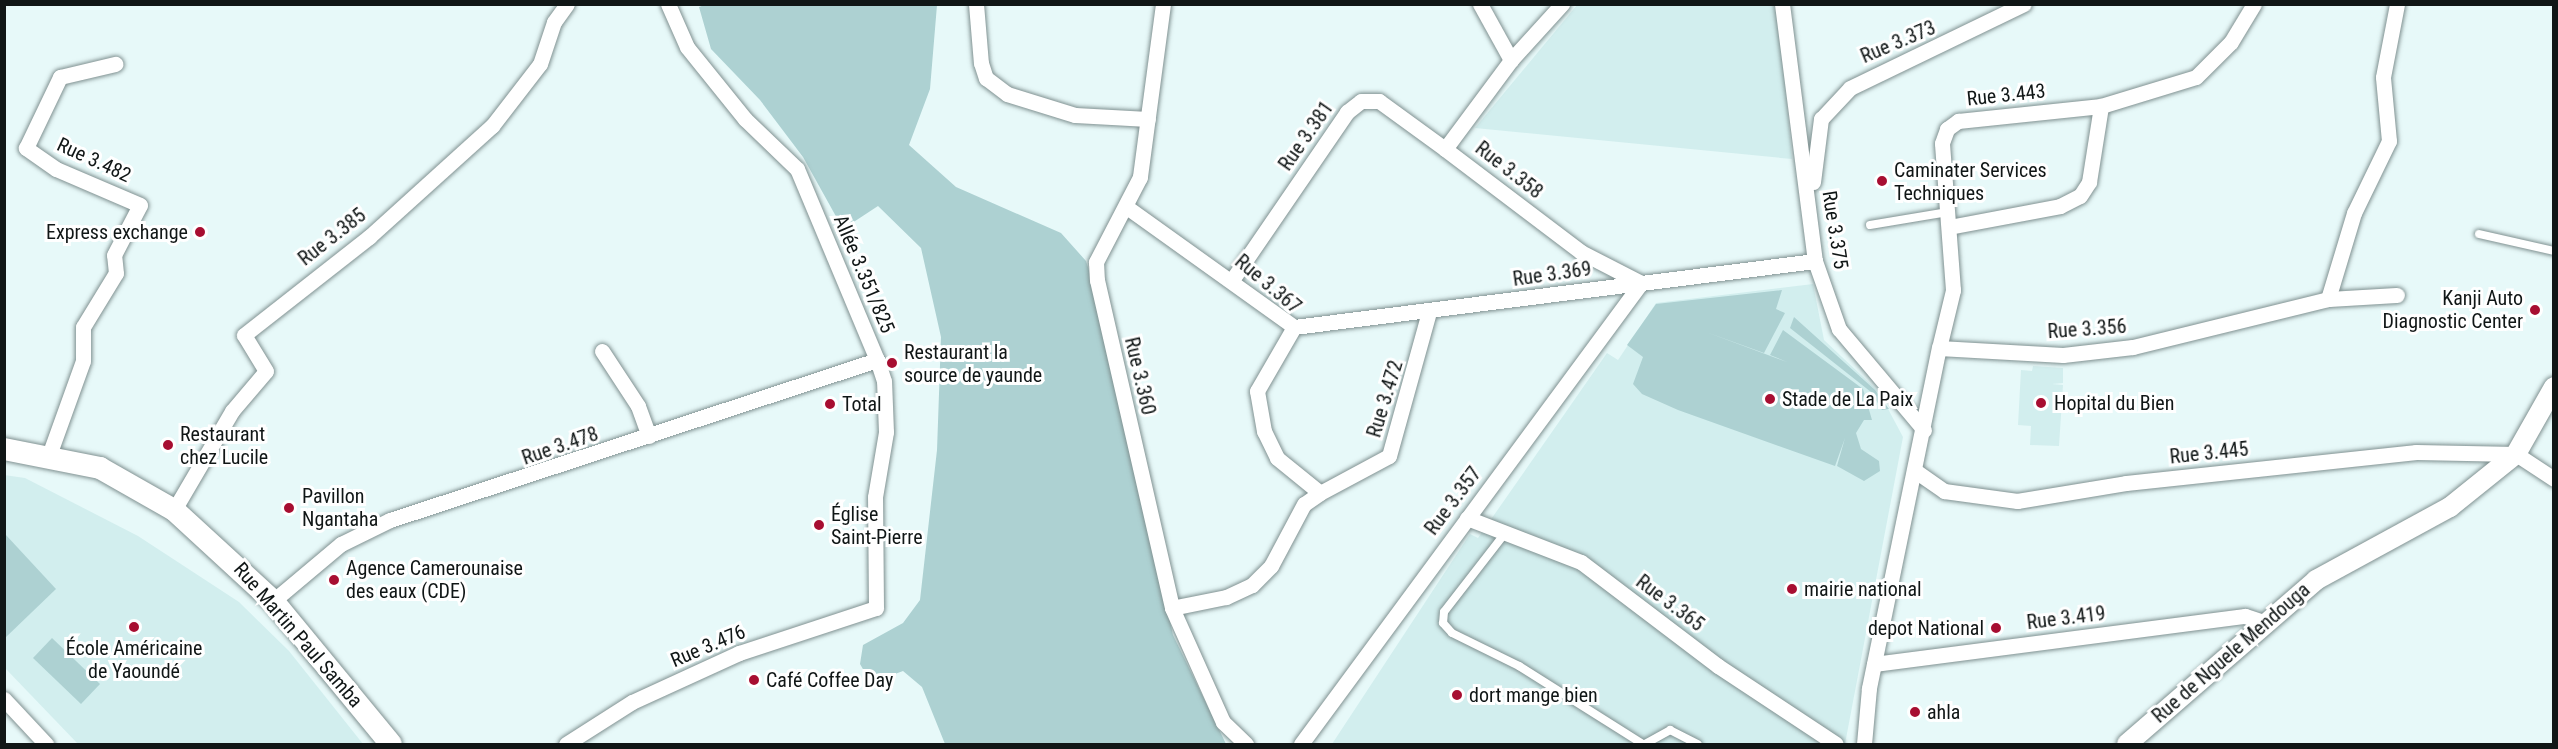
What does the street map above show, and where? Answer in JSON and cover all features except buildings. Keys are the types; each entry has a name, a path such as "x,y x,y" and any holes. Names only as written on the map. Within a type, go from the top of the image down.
{"main road":[{"name":"Rue Martin Paul Samba","path":"4,449 100,468 174,510 273,601 391,744"}],"street":[{"name":"Rue 3.385","path":"174,510 232,411 266,371 244,335 369,237 492,126 540,64 554,22 567,4"},
{"name":"Allée 3.351/825","path":"668,4 687,47 745,118 797,169 877,360 884,381 886,432 875,497 876,608"},
{"path":"976,4 981,63 986,78 1007,94 1075,115 1148,119"},
{"name":"Rue 3.360","path":"1163,4 1140,177 1128,208 1096,262 1097,280 1172,608 1223,722 1246,744"},
{"name":"Rue 3.358","path":"1562,4 1511,60 1444,148 1581,252 1641,284"},
{"name":"Rue 3.375","path":"1782,4 1812,216 1815,261 1839,329 1924,430"},
{"name":"Rue 3.373","path":"1812,216 1814,142 1821,119 1836,101 1888,65 1965,36 2024,4"},
{"name":"Rue 3.443","path":"1939,348 1953,290 1942,143 1947,129 1958,121 2101,106 2196,77 2230,42 2254,4"},
{"path":"2328,299 2354,213 2389,141 2383,77 2397,4"},
{"path":"1483,10 1511,60"},
{"name":"Rue 3.482","path":"48,458 83,361 83,327 116,273 114,255 140,205 56,169 26,148 60,77 115,64"},
{"name":"Rue 3.381","path":"1232,280 1347,112 1360,101 1379,101 1444,148"},
{"path":"1949,228 2060,206 2080,196 2089,182 2101,106"},
{"name":"Rue 3.367","path":"1128,208 1232,280 1294,327 1257,391 1264,431 1277,458 1320,493"},
{"name":"Rue 3.369","path":"1294,327 1430,312 1815,261"},
{"name":"Rue 3.357","path":"1301,744 1641,284"},
{"name":"Rue 3.356","path":"1939,348 2063,355 2133,347 2328,299 2397,295"},
{"name":"Rue 3.472","path":"1320,493 1389,456 1430,312"},
{"path":"1864,744 1874,664 1924,430 1939,348"},
{"path":"602,351 638,406 649,436"},
{"name":"Rue 3.478","path":"273,601 341,544 390,520 877,360"},
{"name":"Rue de Nguele Mendouga","path":"2127,744 2263,622 2316,580 2450,507 2516,454 2553,387"},
{"name":"Rue 3.445","path":"1914,470 1944,491 1980,500 2017,501 2126,483 2416,452 2516,454"},
{"path":"2516,454 2553,479"},
{"path":"1172,608 1226,597 1252,585 1271,566 1304,504 1320,493"},
{"name":"Rue 3.365","path":"1467,518 1581,562 1766,700 1836,744"},
{"name":"Rue 3.476","path":"566,744 632,702 739,653 876,608"},
{"name":"Rue 3.419","path":"1874,664 2245,616 2263,622"},
{"path":"4,699 46,744"}],"lane":[{"path":"1870,225 1948,212"},
{"path":"2479,234 2553,251"},
{"path":"1506,532 1444,612 1443,623 1452,633 1519,666 1644,744 1670,730 1698,744"}],"shaded area":[{"path":"707,4 937,5 930,89 909,145 956,187 1061,233 1086,261 1104,317 1173,635 1226,744 945,744 922,687 903,671 871,683 860,664 863,645 903,623 920,600 937,450 941,337 921,248 878,206 843,229 803,157 760,100 711,49 699,7"},
{"path":"1577,5 1773,5 1779,19 1792,159 1475,128"},
{"path":"1813,284 1824,340 1879,392 1903,437 1845,744 1332,744 1470,534 1478,538 1607,353 1618,360 1656,303"},
{"path":"1782,290 1776,309 1785,313 1764,353 1706,332 1787,362 1770,355 1783,330 1863,389 1872,420 1864,420 1856,433 1861,449 1879,461 1880,471 1864,481 1837,466 1845,438 1835,466 1678,410 1642,394 1633,384 1643,357 1627,345 1656,304"},
{"path":"1794,317 1875,390 1889,409 1882,410 1871,392 1790,328"},
{"name":"Hopital du Bien","path":"2033,366 2063,368 2063,383 2052,384 2063,385 2059,446 2030,445 2031,426 2018,425 2021,370 2032,371"},
{"name":"École Américaine de Yaoundé","path":"4,475 25,478 138,536 239,602 289,651 363,744 78,744 5,668"},
{"path":"5,534 56,589 5,638"},
{"path":"52,638 100,684 81,704 33,658"}],"place":[{"name":"Caminater Services Techniques","path":"1882,181"},
{"name":"Express exchange","path":"200,232"},
{"name":"Kanji Auto Diagnostic Center","path":"2535,310"},
{"name":"Restaurant la source de yaunde","path":"892,363"},
{"name":"Stade de La Paix","path":"1770,399"},
{"name":"Hopital du Bien","path":"2041,403"},
{"name":"Total","path":"830,404"},
{"name":"Restaurant chez Lucile","path":"168,445"},
{"name":"Pavillon Ngantaha","path":"289,508"},
{"name":"Église Saint-Pierre","path":"819,525"},
{"name":"Agence Camerounaise des eaux (CDE)","path":"334,580"},
{"name":"mairie national","path":"1792,589"},
{"name":"École Américaine de Yaoundé","path":"134,627"},
{"name":"depot National","path":"1996,628"},
{"name":"Café Coffee Day","path":"754,680"},
{"name":"dort mange bien","path":"1457,695"},
{"name":"ahla","path":"1915,712"}]}
